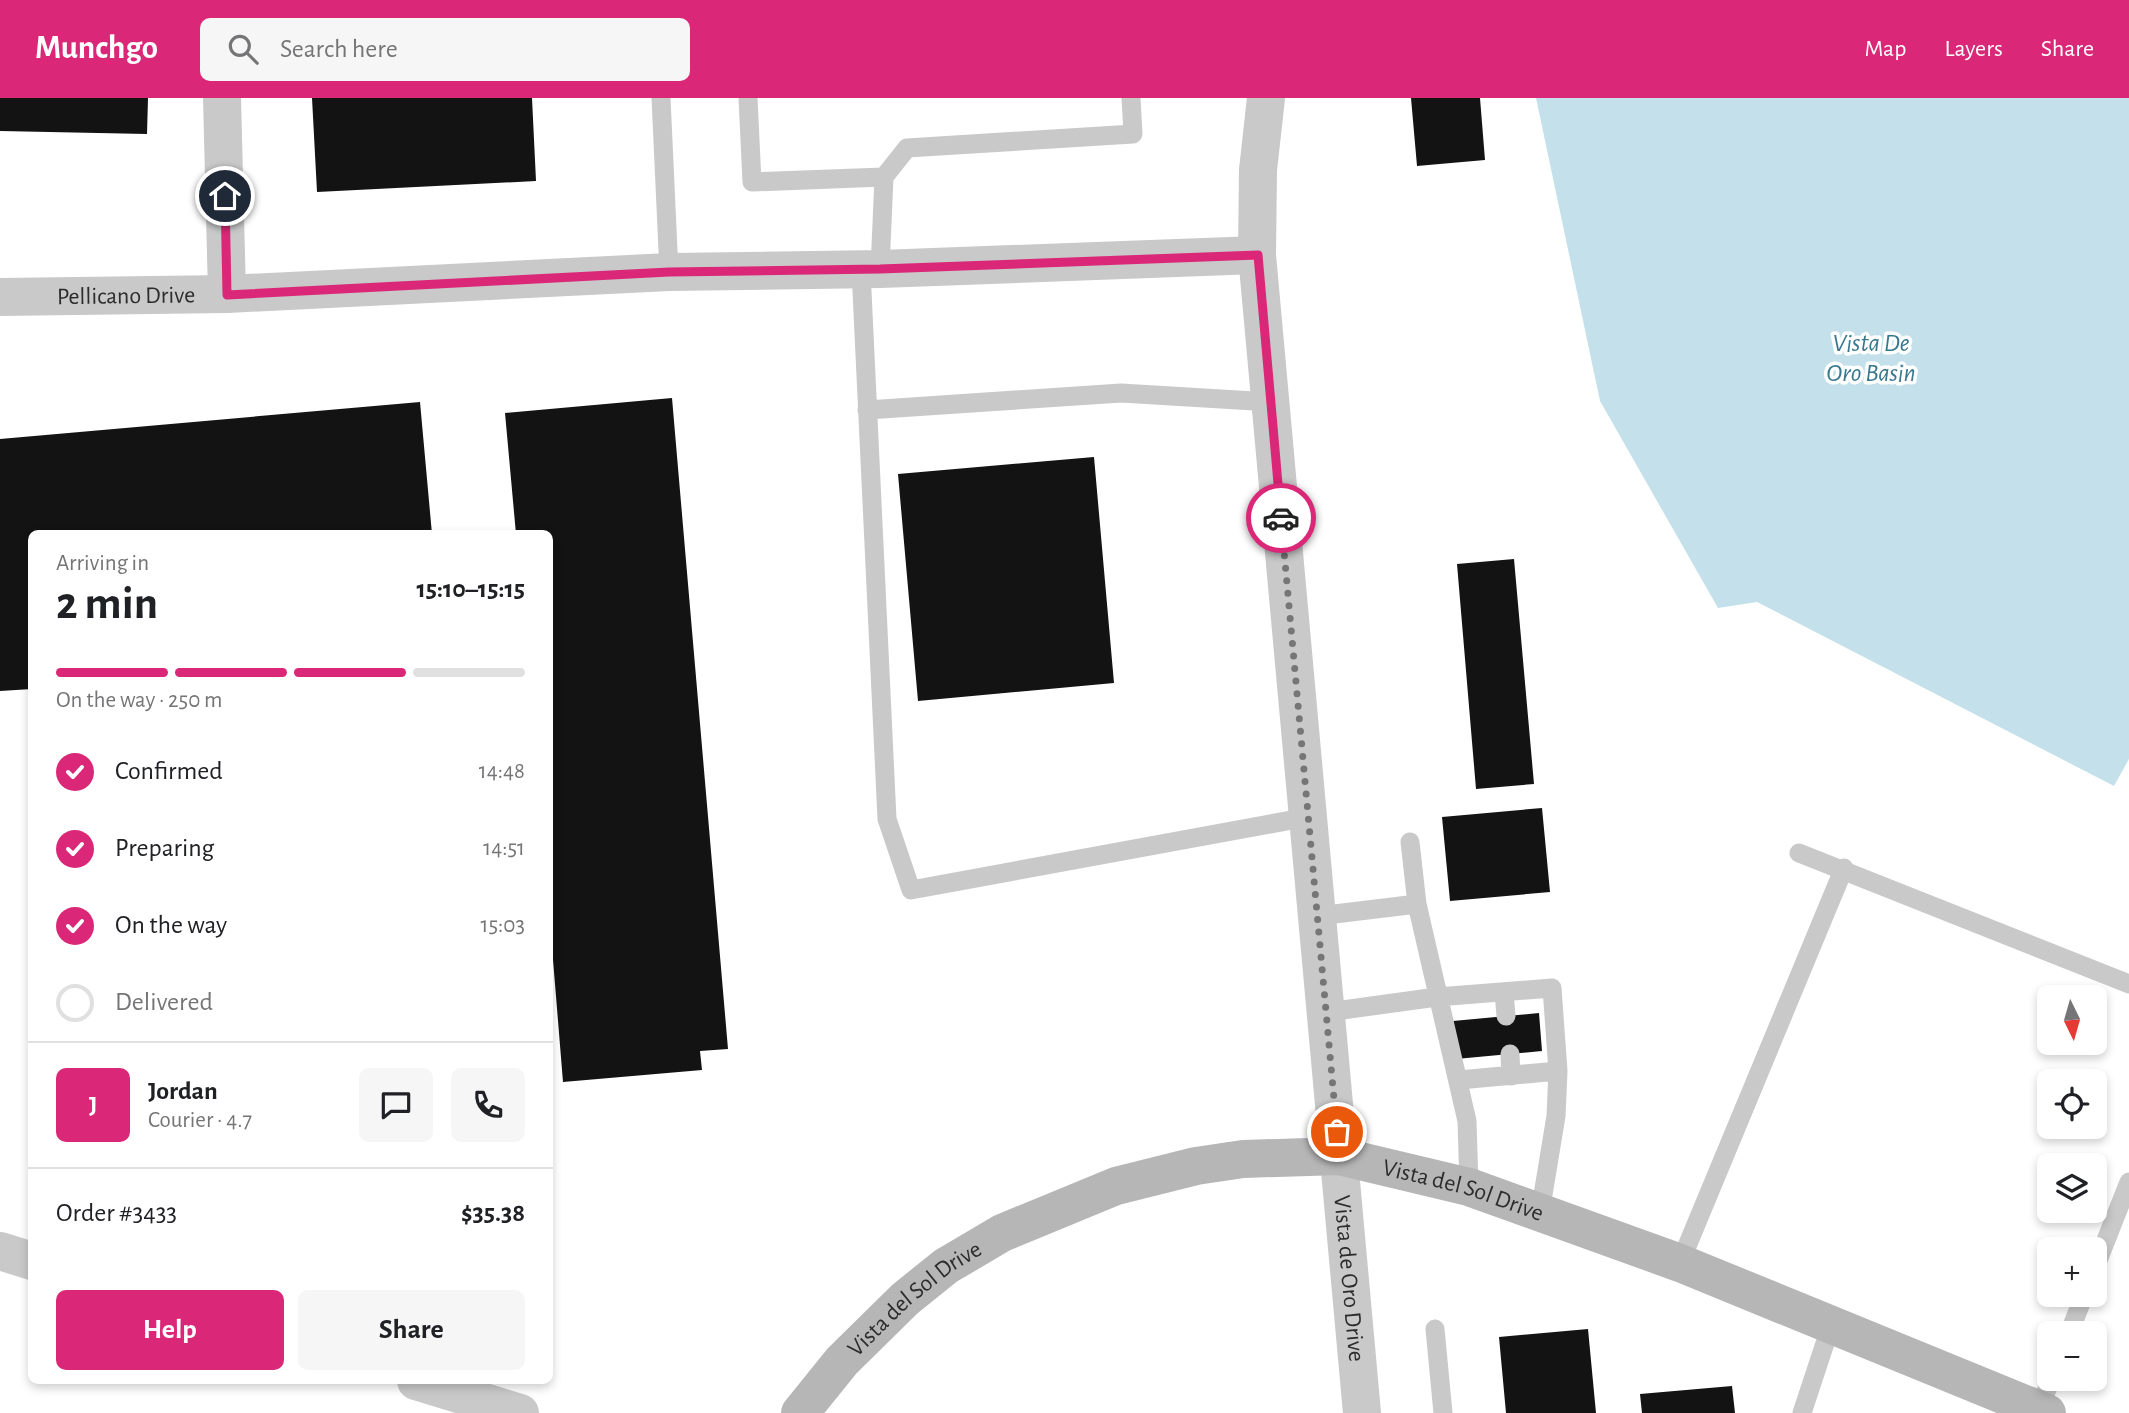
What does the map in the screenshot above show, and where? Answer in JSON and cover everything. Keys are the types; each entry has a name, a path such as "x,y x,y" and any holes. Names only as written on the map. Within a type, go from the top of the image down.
{"main road":[{"name":"Vista del Sol Drive","path":"800,1413 842,1361 905,1299 946,1266 1002,1233 1116,1186 1196,1166 1243,1159 1339,1156 1469,1187 1680,1263 1831,1325 2046,1401"}],"street":[{"path":"222,98 227,295"},
{"name":"Vista de Oro Drive","path":"1266,98 1258,170 1258,255 1362,1413"},
{"name":"Pellicano Drive","path":"0,297 227,295 669,272 871,270 1258,255"},
{"path":"0,1251 28,1260"},
{"path":"426,1384 520,1413"}],"lane":[{"path":"661,98 669,272"},
{"path":"748,98 752,182 884,177"},
{"path":"1131,98 1133,134 907,148 884,177 871,270 867,411 887,819 911,890 1308,817"},
{"path":"867,411 1121,393 1271,402"},
{"path":"1410,842 1417,904 1467,1121 1469,1187"},
{"path":"1799,853 1844,868 2129,984"},
{"path":"1680,1263 1844,868"},
{"path":"1318,916 1417,904"},
{"path":"1328,1012 1437,997 1552,988 1558,1071 1556,1116 1540,1213"},
{"path":"1504,992 1506,1016"},
{"path":"1510,1054 1511,1076"},
{"path":"1459,1080 1558,1071"},
{"path":"2107,1238 2129,1182"},
{"path":"1802,1413 1831,1325"},
{"path":"1435,1329 1443,1413"}],"water":[{"name":"Vista De Oro Basin","path":"1536,98 2129,98 2129,759 2114,786 1757,602 1718,608 1600,401"}],"building":[{"path":"0,98 148,98 147,134 0,131"},
{"path":"312,98 532,98 536,181 317,192"},
{"path":"1411,98 1480,98 1485,160 1417,166"},
{"path":"672,398 728,1049 700,1051 702,1070 563,1082 553,960 553,530 516,530 505,413"},
{"path":"420,402 432,530 28,530 28,689 0,691 0,439"},
{"path":"1094,457 1114,683 918,701 898,474"},
{"path":"1514,559 1534,784 1476,789 1457,564"},
{"path":"1542,808 1550,892 1450,901 1442,817"},
{"path":"1539,1013 1542,1051 1456,1059 1453,1021"},
{"path":"1588,1329 1596,1413 1506,1413 1499,1337"},
{"path":"1732,1386 1735,1413 1642,1413 1640,1394"}],"way so far":[{"path":"1281,518 1337,1132"}],"route":[{"path":"225,196 227,295 669,272 880,269 1258,255 1281,518"}]}
